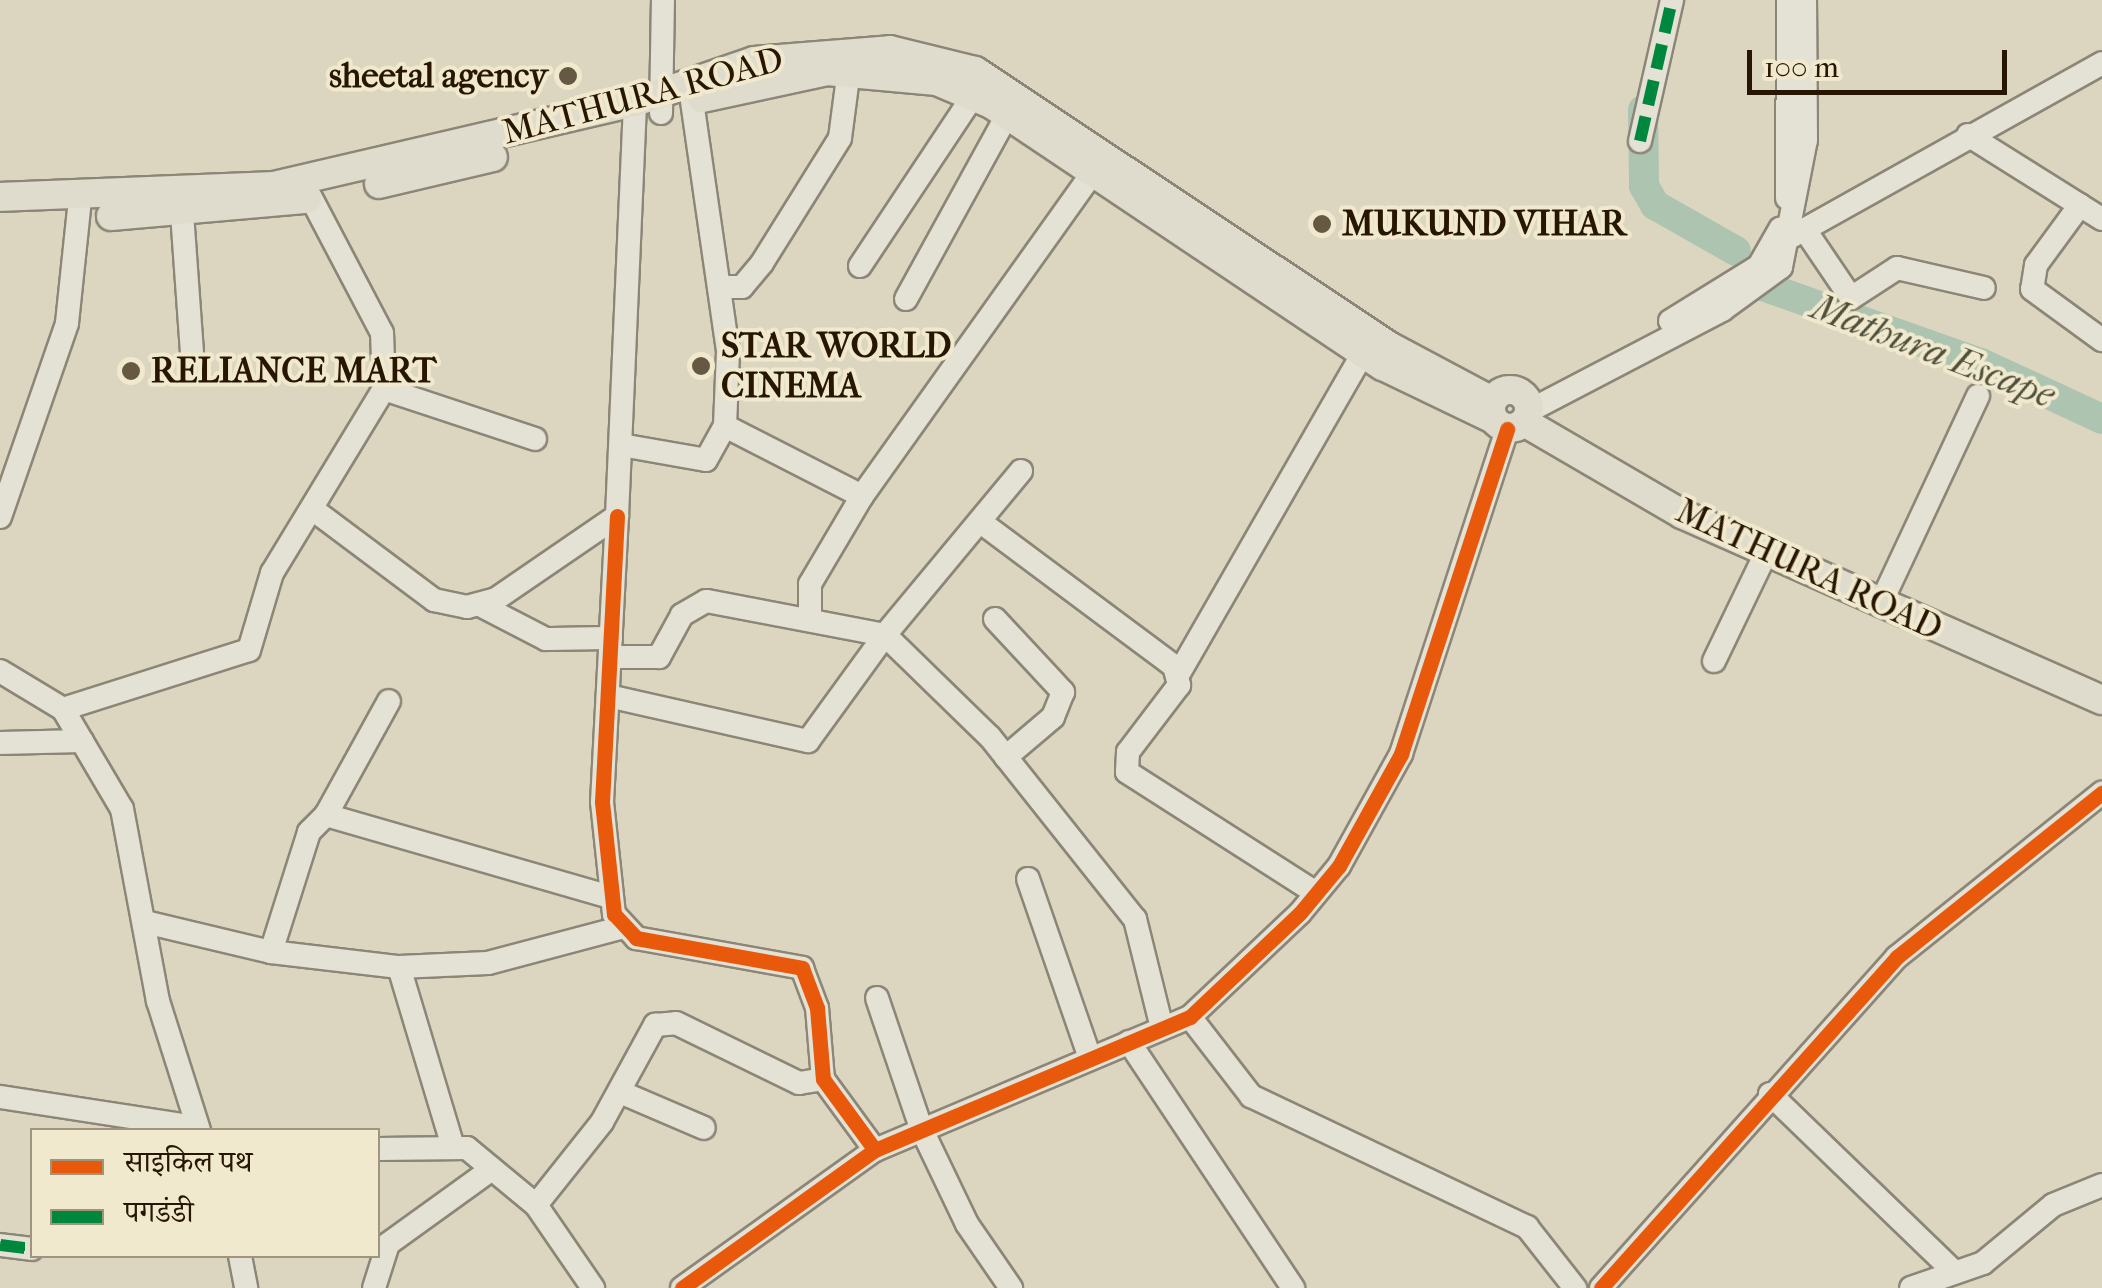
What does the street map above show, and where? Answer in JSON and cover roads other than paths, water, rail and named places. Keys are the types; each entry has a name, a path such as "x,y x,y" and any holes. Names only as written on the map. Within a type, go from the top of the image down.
{"main road":[{"name":"MATHURA ROAD","path":"647,107 754,62 825,50 939,58 1030,103 1364,354 1512,413"},
{"name":"MATHURA ROAD","path":"0,197 79,208 274,186 647,107 850,70 937,81 1007,115 1092,173 1263,276 1766,553 2102,700"},
{"path":"0,215 79,208 182,213 311,198 647,107"}],"street":[{"path":"620,928 611,898 602,802 621,445 647,107 663,0"},
{"path":"1640,141 1672,0"},
{"path":"682,1288 875,1150 1190,1017 1316,893 1401,754 1512,413 1602,362 1776,248 1787,198 1788,0"},
{"path":"1512,413 1722,310 1781,267 1798,234 1806,140 1805,0"},
{"path":"1798,234 2102,63"},
{"path":"719,287 742,287 762,263 840,138 850,70"},
{"path":"860,266 973,96"},
{"path":"621,445 706,460 725,426 719,287 692,101"},
{"path":"906,299 1007,115"},
{"path":"1968,135 2102,219"},
{"path":"810,619 810,584 862,496 1092,173"},
{"path":"63,709 249,650 272,574 315,510 384,389 382,334 311,198"},
{"path":"2080,205 2036,264 2032,289 2102,340"},
{"path":"0,517 66,323 79,208"},
{"path":"182,213 192,352"},
{"path":"1798,234 1851,298 1897,268 1984,288"},
{"path":"1316,893 1127,772 1128,752 1174,694 1178,674 1364,354"},
{"path":"384,389 535,439"},
{"path":"1880,605 1978,396"},
{"path":"725,426 862,496"},
{"path":"608,696 808,740 886,635 1021,471"},
{"path":"315,510 434,600 480,605 546,639 659,657 682,615 706,601 886,635 1006,757 1144,932 1148,996 1162,1028"},
{"path":"480,605 618,516"},
{"path":"982,523 1178,674"},
{"path":"1714,661 1766,553"},
{"path":"996,619 1063,692 1053,717 1006,757"},
{"path":"0,671 63,709 122,810 145,922 198,1128"},
{"path":"271,952 309,832 326,815 389,701"},
{"path":"0,743 82,741"},
{"path":"1602,1288 1770,1094 1935,920 2102,793"},
{"path":"326,815 611,898"},
{"path":"1028,879 1090,1058"},
{"path":"145,922 271,952 398,966 488,963 620,928 694,952 802,968 817,1008 823,1079 875,1150"},
{"path":"398,966 452,1144"},
{"path":"877,998 922,1128 967,1224 1011,1288"},
{"path":"1190,1017 1251,1096 1527,1226 1575,1288"},
{"path":"536,1205 620,1092 647,1035 666,1022 785,1078 823,1079"},
{"path":"1129,1042 1293,1288"},
{"path":"620,1092 704,1128"},
{"path":"1770,1094 1952,1271"},
{"path":"0,1097 192,1128"},
{"path":"380,1148 452,1144 492,1169 536,1205 593,1288"},
{"path":"374,1288 388,1244 492,1169"},
{"path":"1911,1288 1984,1263 2054,1204 2102,1185"},
{"path":"0,1244 30,1249"},
{"path":"240,1258 246,1288"}],"waterway":[{"name":"Mathura Escape","path":"1643,110 1644,186 1655,205 1736,251"},
{"name":"Mathura Escape","path":"1763,286 1981,363 2102,419"}],"place":[{"name":"sheetal agency","path":"568,76"},
{"name":"MUKUND VIHAR","path":"1322,224"},
{"name":"STAR WORLD CINEMA","path":"701,366"},
{"name":"RELIANCE MART","path":"131,371"}]}
